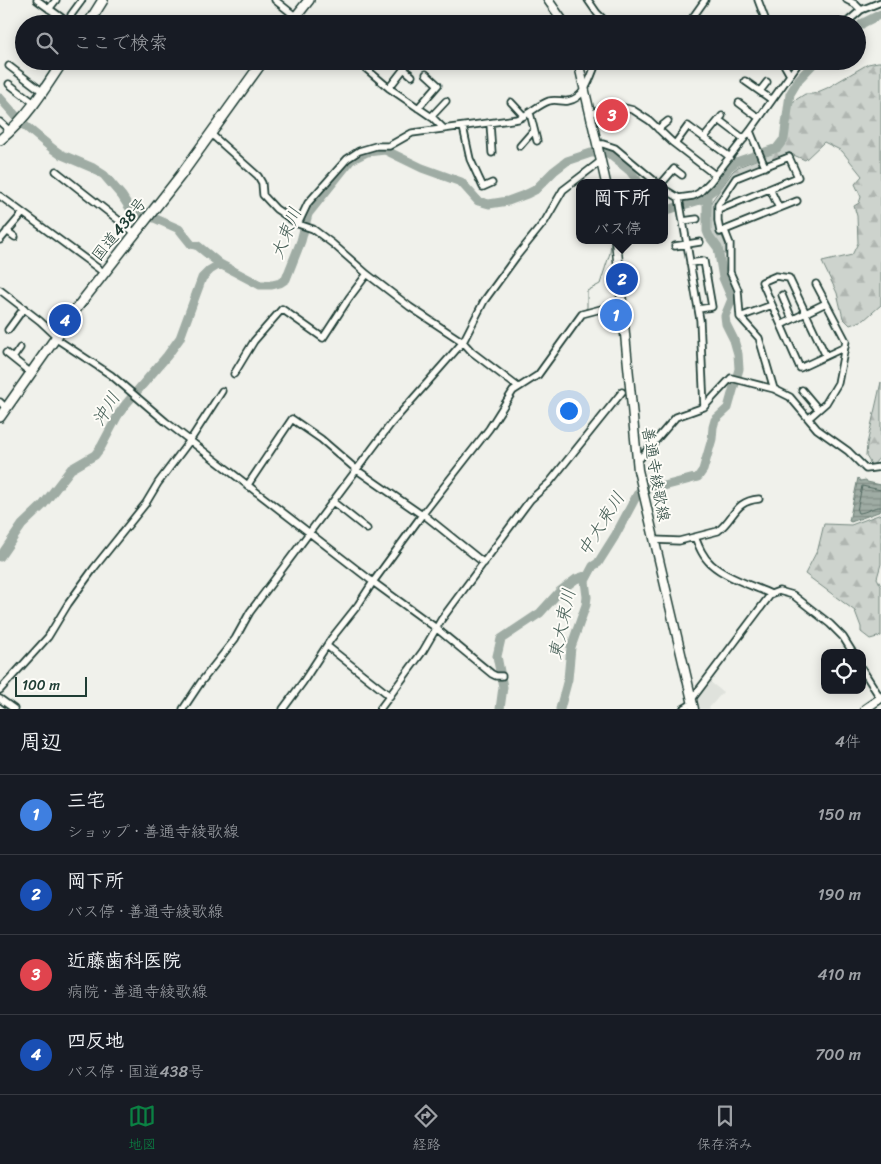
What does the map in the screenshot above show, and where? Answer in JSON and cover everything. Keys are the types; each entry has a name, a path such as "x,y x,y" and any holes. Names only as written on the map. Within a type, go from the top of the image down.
{"highway":[{"path":"94,15 103,0"},
{"path":"297,15 309,0"},
{"path":"0,140 25,115 44,92 58,70"},
{"name":"国道438号","path":"0,417 3,405 30,373 103,272 146,220 256,70"}],"main road":[{"path":"548,0 559,15"},
{"path":"580,70 605,179"},
{"name":"善通寺綾歌線","path":"616,244 637,462 643,496 693,704"},
{"path":"865,709 881,698"}],"street":[{"path":"37,0 58,15"},
{"path":"49,9 56,0"},
{"path":"71,15 82,0"},
{"path":"275,0 288,15"},
{"path":"588,0 599,15"},
{"path":"694,15 705,0"},
{"path":"758,0 764,15"},
{"path":"846,0 862,10"},
{"path":"856,15 862,10 881,2"},
{"path":"9,66 44,92"},
{"path":"368,70 431,117 444,129"},
{"path":"390,88 403,70"},
{"path":"405,70 412,76"},
{"path":"299,224 308,203 347,159 353,155 367,148 389,146 412,133 518,119 548,101 568,101 582,93 593,70"},
{"path":"787,70 790,75"},
{"path":"679,200 699,193 716,175 794,70"},
{"path":"418,108 438,85 426,74"},
{"path":"745,80 772,100"},
{"path":"760,91 767,82"},
{"path":"9,84 34,103"},
{"path":"431,117 446,101"},
{"path":"511,102 527,115 537,141"},
{"path":"739,103 759,118"},
{"path":"590,114 613,105 633,110 650,121 675,144 716,175"},
{"path":"704,138 720,118 744,139"},
{"path":"0,122 12,128"},
{"path":"658,129 668,122"},
{"path":"490,124 492,153"},
{"path":"675,144 688,126 730,157"},
{"path":"463,127 470,159 483,187 492,183"},
{"path":"520,146 534,130"},
{"path":"750,131 764,164"},
{"path":"210,134 258,176 262,182 262,192 265,198 276,209 299,224 310,228 333,244 367,274 410,307 463,342 472,352 516,386"},
{"path":"597,146 604,144 615,148 652,179"},
{"path":"718,210 798,177 789,157 764,164 736,178 718,205 718,210 718,221 720,232 797,201"},
{"path":"577,179 600,160"},
{"path":"665,179 674,169 682,175"},
{"path":"56,172 135,233"},
{"path":"183,709 201,682 235,640 250,612 291,560 390,425 463,342 484,302 516,257 545,221 563,190 576,179"},
{"path":"770,188 779,208"},
{"path":"668,192 679,200 687,244 698,310 704,407"},
{"path":"0,196 103,272"},
{"path":"0,240 22,213"},
{"path":"683,221 697,219"},
{"path":"7,231 15,238"},
{"path":"725,231 730,244 730,272 738,290 740,317 759,338 774,390"},
{"path":"675,246 700,242"},
{"path":"690,263 704,261 712,307 698,310"},
{"path":"234,374 254,340 282,309 322,338 367,274"},
{"path":"826,356 789,278 776,276 762,282 800,368 826,356 845,346"},
{"path":"808,418 826,403 838,384 846,341 816,284"},
{"path":"0,290 24,308 56,337 111,375 137,398 238,476 247,486 436,628 492,674 501,676"},
{"path":"782,295 792,319"},
{"path":"283,709 489,429 511,392 516,386 538,375 582,314 601,310 621,300"},
{"path":"781,325 826,303"},
{"path":"740,317 772,306"},
{"path":"8,330 17,322 24,308"},
{"path":"13,358 20,348"},
{"path":"6,353 30,373"},
{"path":"637,462 676,417 704,407 727,380 734,378 790,397 822,434 848,451 866,469 881,467"},
{"path":"802,390 818,409"},
{"path":"0,690 48,637 68,604 146,503 222,391"},
{"path":"380,709 423,651 436,628 530,500 549,482 622,392"},
{"path":"247,486 292,419 321,439 357,470 424,515 484,563"},
{"path":"654,540 679,541 718,532 741,504 759,498"},
{"path":"333,502 352,521 367,529"},
{"path":"695,537 704,557 711,564 741,581 771,594"},
{"path":"683,709 693,704 771,594 779,591 793,595 830,624 843,637 850,649"},
{"path":"328,647 390,696"},
{"path":"866,675 881,698"},
{"path":"0,699 14,709"}],"shaded area":[{"path":"709,681 723,692 710,709 697,709 695,699"}],"green space":[{"path":"881,62 881,305 864,320 850,325 843,318 837,293 822,262 852,255 858,243 857,216 854,206 859,203 861,197 855,184 862,176 842,151 824,142 805,160 789,153 769,161 760,162 758,166 735,176 715,201 714,220 718,237 722,236 727,254 724,254 711,234 711,202 733,171 738,167 778,151 786,142 788,112 794,101 805,94 813,94 827,88 858,70 866,70 866,65"},
{"path":"881,382 881,456 872,466 866,456 867,444"},
{"path":"881,514 881,564 877,578 881,586 881,636 870,639 861,632 855,611 805,574 818,549 824,524 851,525"}],"water":[{"path":"858,478 860,481 866,480 867,482 881,485 881,511 851,522 849,521"}],"waterway":[{"name":"大束川","path":"866,22 881,14"},
{"name":"大束川","path":"668,210 700,200 716,188 729,167 736,162 777,148 784,139 790,94 799,79 808,70"},
{"name":"大束川","path":"0,98 24,125 53,149 104,175 129,207 179,229 191,244 198,246 220,264 260,285 272,285 286,279 301,241 308,214 351,160 367,152 385,150 422,168 461,182 478,201 489,204 508,201 527,194 535,190 567,161 591,153 608,153 630,171 636,179"},
{"name":"中大束川","path":"560,709 568,679 571,647 586,605 585,581 593,566 598,563 642,489 664,486 698,477 703,470 712,439 715,420 728,408 739,369 738,354 726,324 725,316 732,299 723,278 718,248 707,231 707,195"},
{"path":"583,311 587,308 587,291 600,284 610,253 611,244"},
{"name":"沖川","path":"0,557 22,525 43,505 71,469 95,455 118,415 180,338 202,278 220,264"},
{"path":"570,326 579,314"},
{"path":"432,507 447,488"},
{"path":"379,579 390,564"},
{"name":"中大束川","path":"500,709 503,687 497,656 501,639 540,613 560,591 576,579 588,575"},
{"path":"339,633 360,607"}],"place":[{"name":"近藤歯科医院","path":"612,115"},
{"name":"岡下所","path":"622,279"},
{"name":"三宅","path":"616,315"},
{"name":"四反地","path":"65,320"}],"water label":[{"name":"東大束川","path":"562,624"}]}
